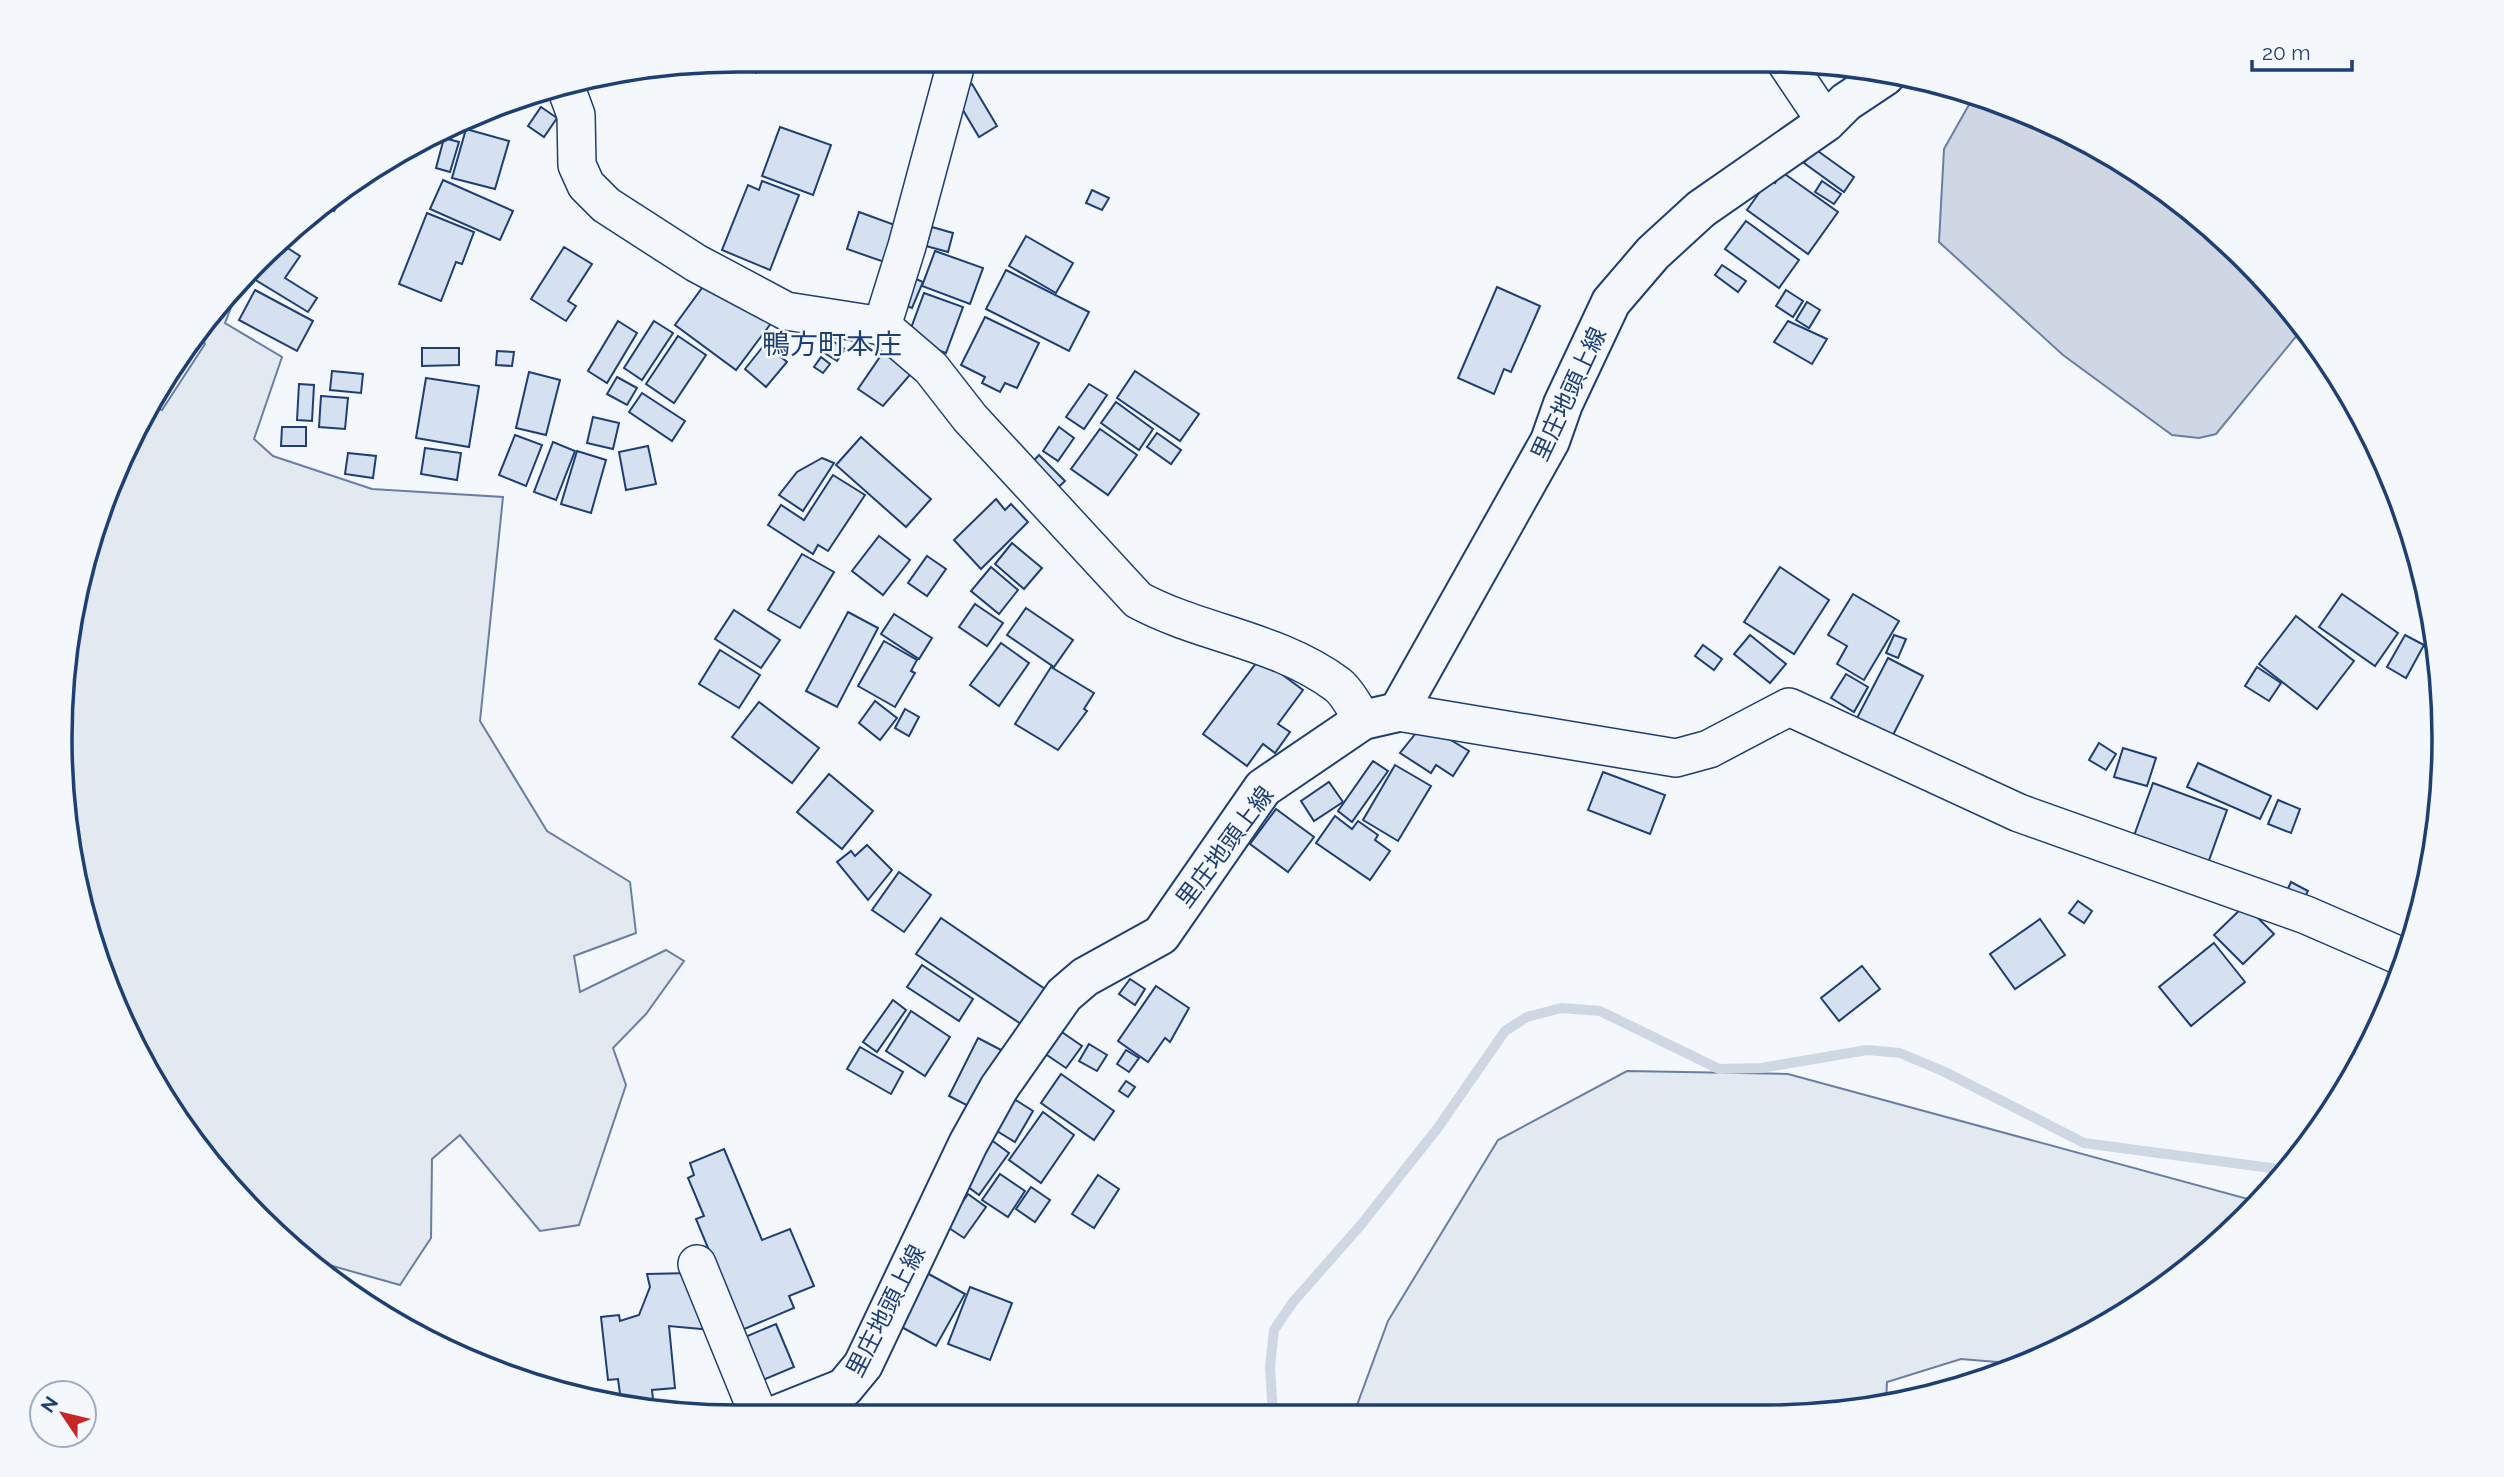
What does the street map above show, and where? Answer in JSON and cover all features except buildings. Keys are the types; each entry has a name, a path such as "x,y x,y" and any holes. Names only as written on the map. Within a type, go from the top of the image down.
{"main road":[{"name":"里庄地頭上線","path":"802,1405 844,1388 863,1365 968,1144 999,1088 1064,995 1085,977 1161,935 1263,788 1381,716 1550,442 1563,404 1611,302 1653,253 1701,209 1826,122 1846,102 1877,81"}],"street":[{"path":"882,326 908,246 954,72"},
{"path":"1793,73 1826,122"},
{"path":"568,94 576,115 578,165 586,185 606,205 696,263 786,311 882,326 931,368 970,418 1138,600 1171,618 1270,648 1340,686 1381,716 1676,758 1709,749 1789,707 2019,813 2306,915 2396,954"},
{"path":"697,1264 754,1405"}],"shaded area":[{"path":"1970,104 2021,123 2099,161 2136,184 2205,237 2267,299 2296,336 2216,434 2199,438 2172,435 2063,355 1939,242 1944,149"},
{"path":"232,305 225,323 282,357 254,439 273,456 372,489 503,497 480,721 547,831 630,882 636,933 574,956 580,992 666,950 684,961 646,1014 613,1048 626,1085 579,1225 540,1231 460,1135 432,1159 431,1238 400,1285 331,1266 267,1210 210,1144 161,1072 123,994 94,911 85,869 73,782 73,695 77,651 94,566 107,524 141,444 159,409 162,410 205,344 204,341"},
{"path":"1627,1071 1788,1074 2247,1199 2205,1240 2171,1267 2099,1316 2000,1362 1961,1359 1887,1382 1886,1394 1853,1400 1766,1405 1357,1405 1388,1321 1498,1140"}],"waterway":[{"path":"1272,1405 1270,1367 1274,1330 1293,1302 1360,1226 1437,1129 1505,1031 1527,1017 1561,1008 1600,1011 1719,1069 1761,1068 1867,1050 1900,1053 1945,1072 2084,1143 2275,1168"}],"district":[{"name":"鴨方町本庄","path":"832,344"}]}
